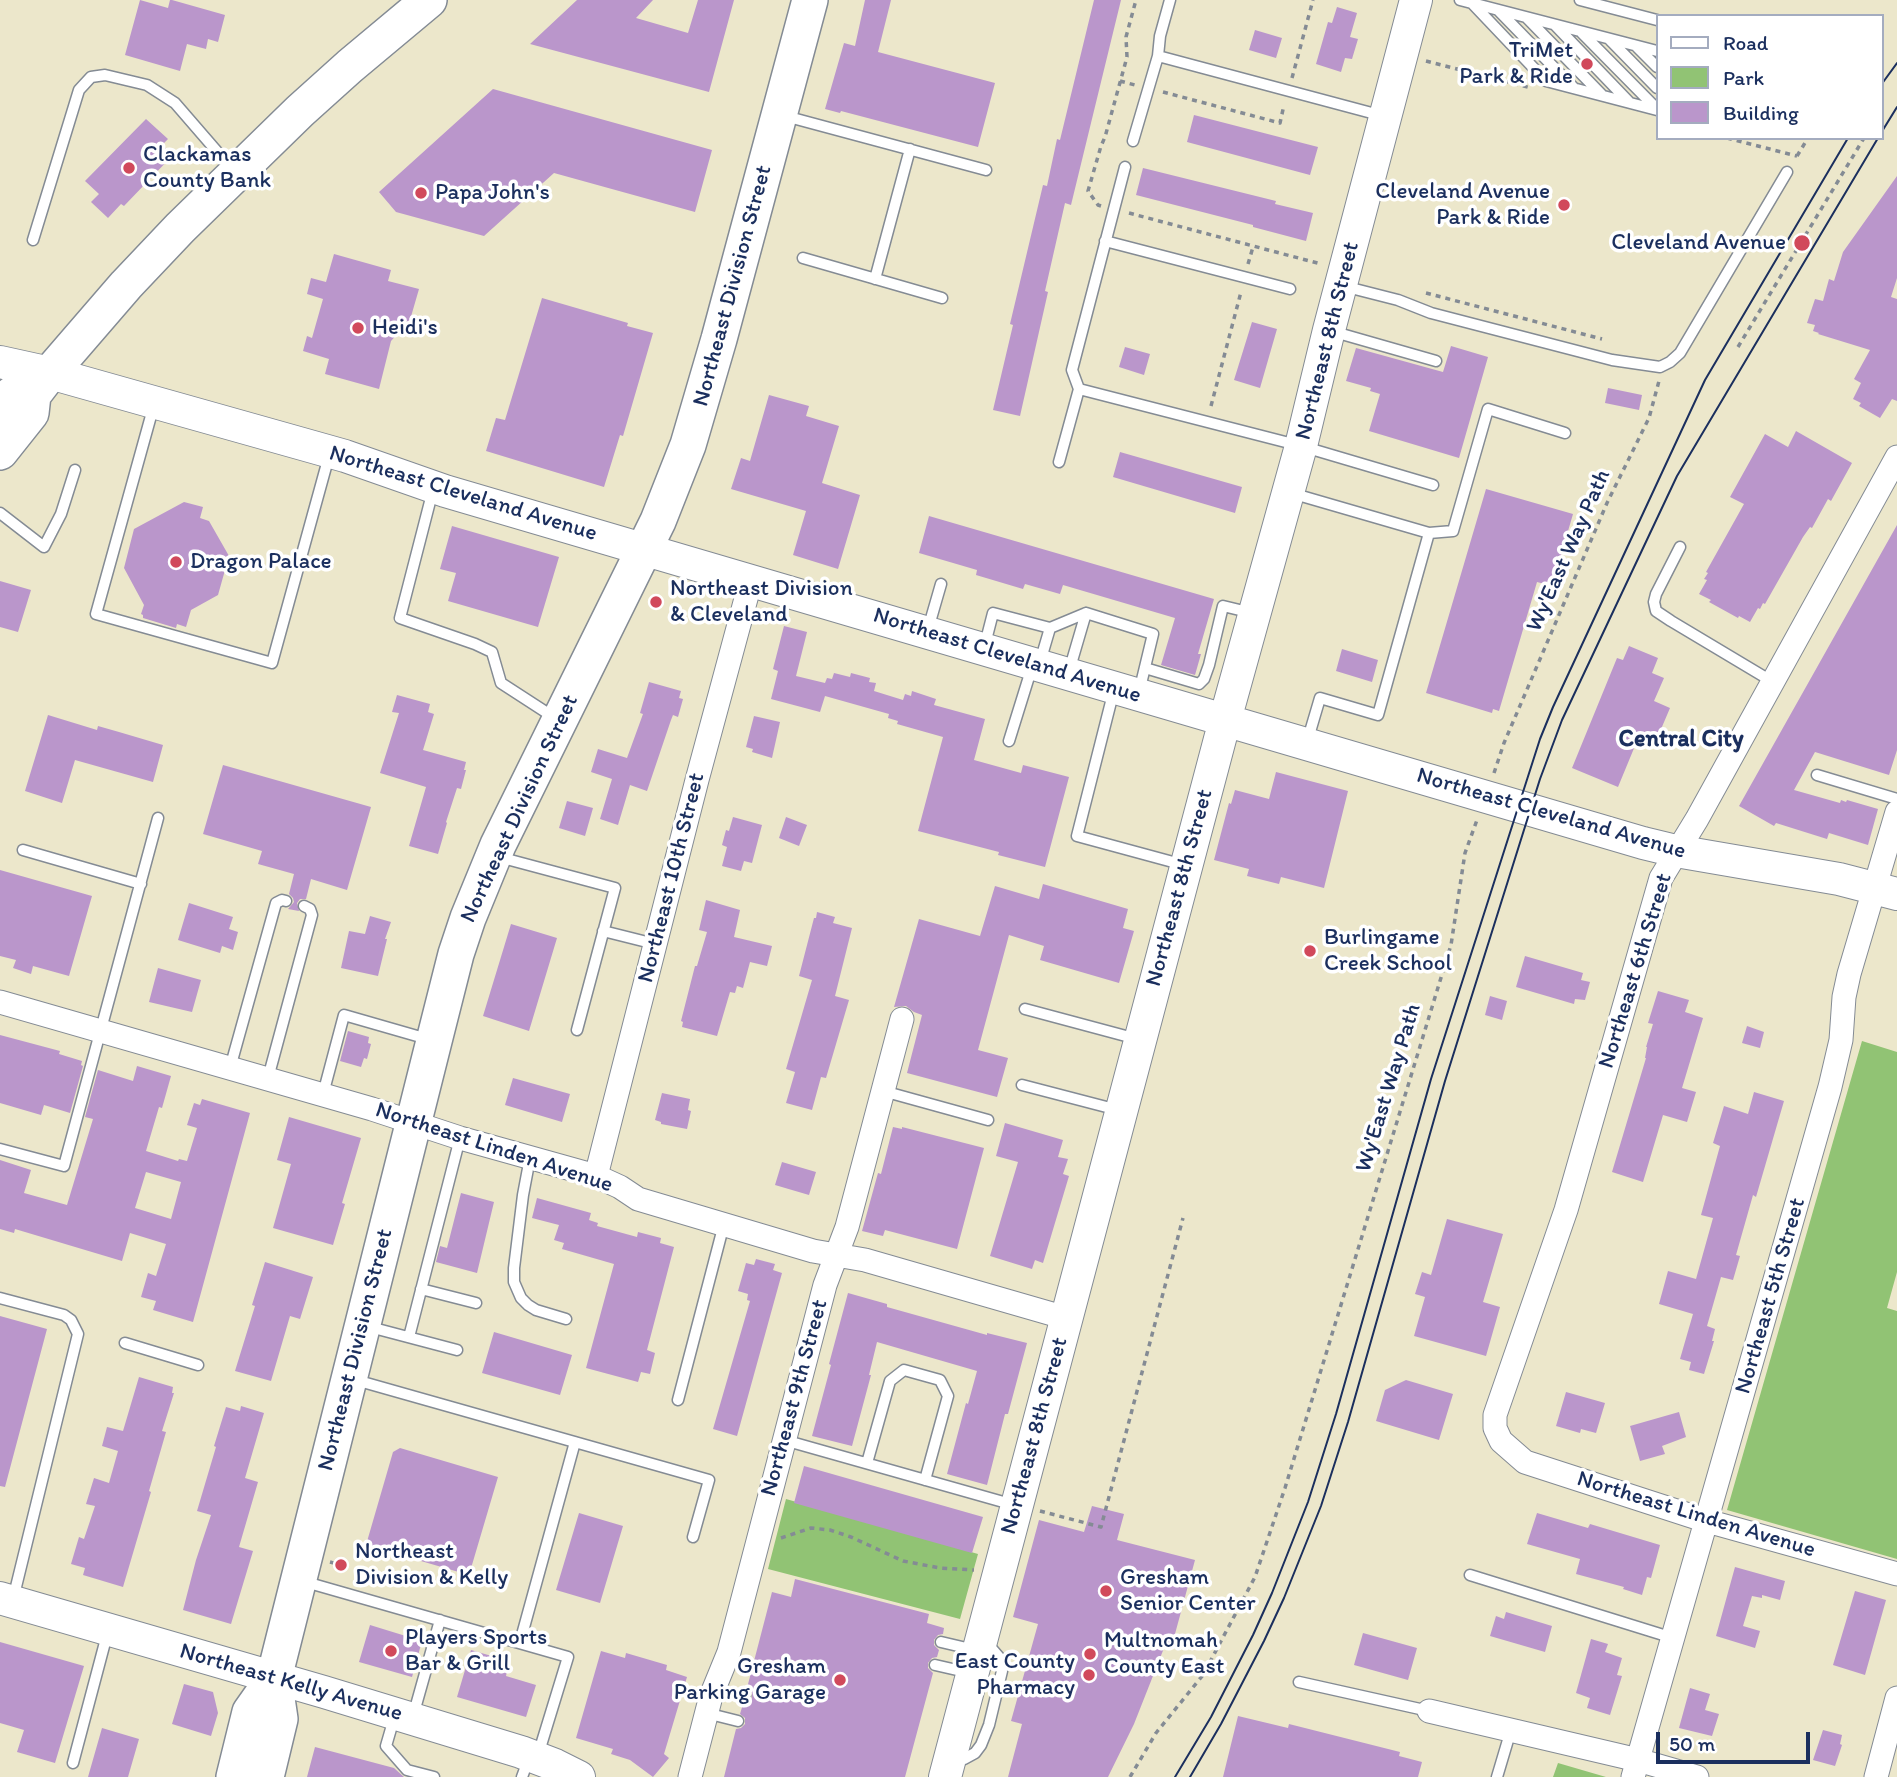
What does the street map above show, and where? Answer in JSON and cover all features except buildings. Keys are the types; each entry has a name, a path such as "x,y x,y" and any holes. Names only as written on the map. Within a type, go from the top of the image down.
{"main road":[{"name":"Northeast Division Street","path":"234,1777 250,1712 274,1678 413,1123 468,918 493,856 658,521 674,483 701,405 810,0"},
{"path":"0,452 31,413 42,384 126,285 235,173 416,7"},
{"path":"0,409 12,394 42,384"},
{"name":"Northeast Division Street","path":"266,1777 280,1719 274,1678"}],"street":[{"name":"Northeast 8th Street","path":"946,1771 1225,720 1301,446 1329,330 1333,275 1386,116 1416,0"},
{"name":"Northeast Cleveland Avenue","path":"0,362 42,384 155,402 1047,668 1132,684 1225,720 1643,844 1816,874 1885,891"},
{"name":"Northeast 6th Street","path":"1502,1441 1495,1428 1497,1403 1517,1355 1566,1210 1661,878 1697,819 1897,457"},
{"name":"Northeast 10th Street","path":"596,1176 751,580"},
{"name":"Northeast 5th Street","path":"1636,1769 1830,1087 1841,1041 1844,997 1849,974 1885,891 1897,813"},
{"name":"Northeast Linden Avenue","path":"0,1002 323,1094 460,1138 596,1176 638,1199 813,1251 865,1260 1066,1318"},
{"name":"Northeast 9th Street","path":"690,1777 706,1713 729,1652 825,1285 847,1227 902,1019"},
{"name":"Northeast Linden Avenue","path":"1502,1441 1525,1462 1707,1521 1897,1574"},
{"name":"Northeast Kelly Avenue","path":"6,1600 404,1716 530,1763 579,1777"},
{"path":"1876,1777 1897,1698"},
{"path":"1429,1711 1511,1730 1636,1769 1697,1777"}],"lane":[{"path":"1133,141 1158,56 1160,36 1170,0"},
{"path":"1580,0 1656,20"},
{"path":"1465,1 1656,51"},
{"path":"1465,1 1546,81 1656,110"},
{"path":"1497,9 1574,88"},
{"path":"1525,16 1602,95"},
{"path":"1553,23 1629,102"},
{"path":"1580,30 1656,109"},
{"path":"1608,38 1656,87"},
{"path":"1636,45 1656,66"},
{"path":"1158,56 1386,116"},
{"path":"33,240 79,90 91,77 105,75 147,85 175,103 235,173"},
{"path":"779,114 986,170"},
{"path":"875,279 909,149"},
{"path":"1059,461 1079,389 1072,370 1125,167"},
{"path":"1333,275 1431,313 1612,360 1660,367 1679,353 1787,172"},
{"path":"1105,241 1290,289"},
{"path":"803,258 942,298"},
{"path":"1329,330 1436,361"},
{"path":"1079,389 1301,446 1433,485"},
{"path":"155,402 96,614 272,663 330,452"},
{"path":"1288,493 1429,533 1453,531 1488,409 1565,433"},
{"path":"0,513 44,547 61,513 75,470"},
{"path":"434,487 400,618 492,652 501,683 559,720"},
{"path":"1307,744 1320,698 1378,715 1429,533"},
{"path":"1680,547 1656,594 1654,602 1657,611 1773,682"},
{"path":"927,632 941,583"},
{"path":"1132,684 1199,684 1209,665 1223,606 1255,613"},
{"path":"984,649 993,613 1050,628 1086,613 1153,634 1077,836 1186,866"},
{"path":"1009,741 1047,668 1086,613"},
{"path":"1047,668 1050,628"},
{"path":"1817,775 1897,799"},
{"path":"0,1149 64,1166 159,818"},
{"path":"23,850 141,884"},
{"path":"493,856 615,888 577,1030"},
{"path":"230,1068 276,903 286,901"},
{"path":"268,1078 312,915 310,909 304,906"},
{"path":"603,931 655,944"},
{"path":"1025,1009 1140,1040"},
{"path":"323,1094 344,1015 434,1041"},
{"path":"1022,1085 1121,1111"},
{"path":"883,1091 988,1119"},
{"path":"409,1337 460,1138"},
{"path":"530,1158 523,1195 514,1282 521,1298 536,1310 566,1319"},
{"path":"678,1400 724,1224"},
{"path":"421,1289 476,1303"},
{"path":"0,1297 64,1315 71,1320 78,1334 6,1600"},
{"path":"363,1325 457,1350"},
{"path":"125,1343 198,1365"},
{"path":"867,1464 890,1381 904,1370 940,1380 948,1396 925,1480"},
{"path":"349,1379 709,1480 694,1537"},
{"path":"784,1440 1016,1505"},
{"path":"520,1642 575,1442"},
{"path":"1470,1575 1673,1638"},
{"path":"299,1580 568,1657 530,1763"},
{"path":"434,1777 407,1770 386,1746 404,1716 440,1620"},
{"path":"74,1763 108,1630"},
{"path":"941,1642 977,1654"},
{"path":"935,1664 977,1654"},
{"path":"1299,1682 1429,1711"},
{"path":"714,1689 745,1696"},
{"path":"706,1713 738,1721"},
{"path":"1497,1777 1511,1730"}],"path":[{"path":"1136,0 1126,37 1127,57 1088,191 1098,205 1253,247 1333,275"},
{"path":"1735,140 1797,156"},
{"path":"1787,172 1807,140"},
{"path":"1738,347 1863,140"},
{"path":"1207,422 1253,247"},
{"path":"1420,291 1601,339"},
{"name":"Wy'East Way Path","path":"1130,1777 1156,1734 1203,1675 1255,1577 1285,1488 1451,946 1465,853 1504,743 1607,503 1649,418 1661,374"},
{"path":"1016,1505 1101,1527 1183,1218"},
{"path":"758,1538 779,1539 811,1528 830,1530 903,1561 940,1569 971,1569 998,1576"}],"green space":[{"path":"1862,1041 1897,1052 1897,1272 1887,1308 1897,1311 1897,1559 1727,1510"},
{"path":"786,1499 978,1554 960,1619 768,1569"},
{"path":"1558,1763 1606,1777 1553,1777"}],"tram line":[{"path":"1883,82 1897,63"},
{"path":"1883,130 1897,107"},
{"path":"1175,1777 1211,1717 1253,1635 1308,1502 1336,1414 1431,1079 1540,739 1553,707 1705,380 1847,140"},
{"path":"1190,1777 1264,1641 1321,1506 1348,1422 1445,1081 1540,779 1562,720 1677,476 1877,140"}],"place":[{"name":"TriMet Park & Ride","path":"1587,64"},
{"name":"Clackamas County Bank","path":"129,168"},
{"name":"Papa John's","path":"421,193"},
{"name":"Cleveland Avenue Park & Ride","path":"1564,205"},
{"name":"Cleveland Avenue","path":"1802,243"},
{"name":"Heidi's","path":"358,328"},
{"name":"Dragon Palace","path":"176,562"},
{"name":"Northeast Division & Cleveland","path":"656,602"},
{"name":"Burlingame Creek School","path":"1310,951"},
{"name":"Northeast Division & Kelly","path":"341,1565"},
{"name":"Gresham Senior Center","path":"1106,1591"},
{"name":"Players Sports Bar & Grill","path":"391,1651"},
{"name":"Multnomah County East","path":"1090,1654"},
{"name":"East County Pharmacy","path":"1089,1675"},
{"name":"Gresham Parking Garage","path":"840,1680"}],"district":[{"name":"Central City","path":"1681,740"}]}
